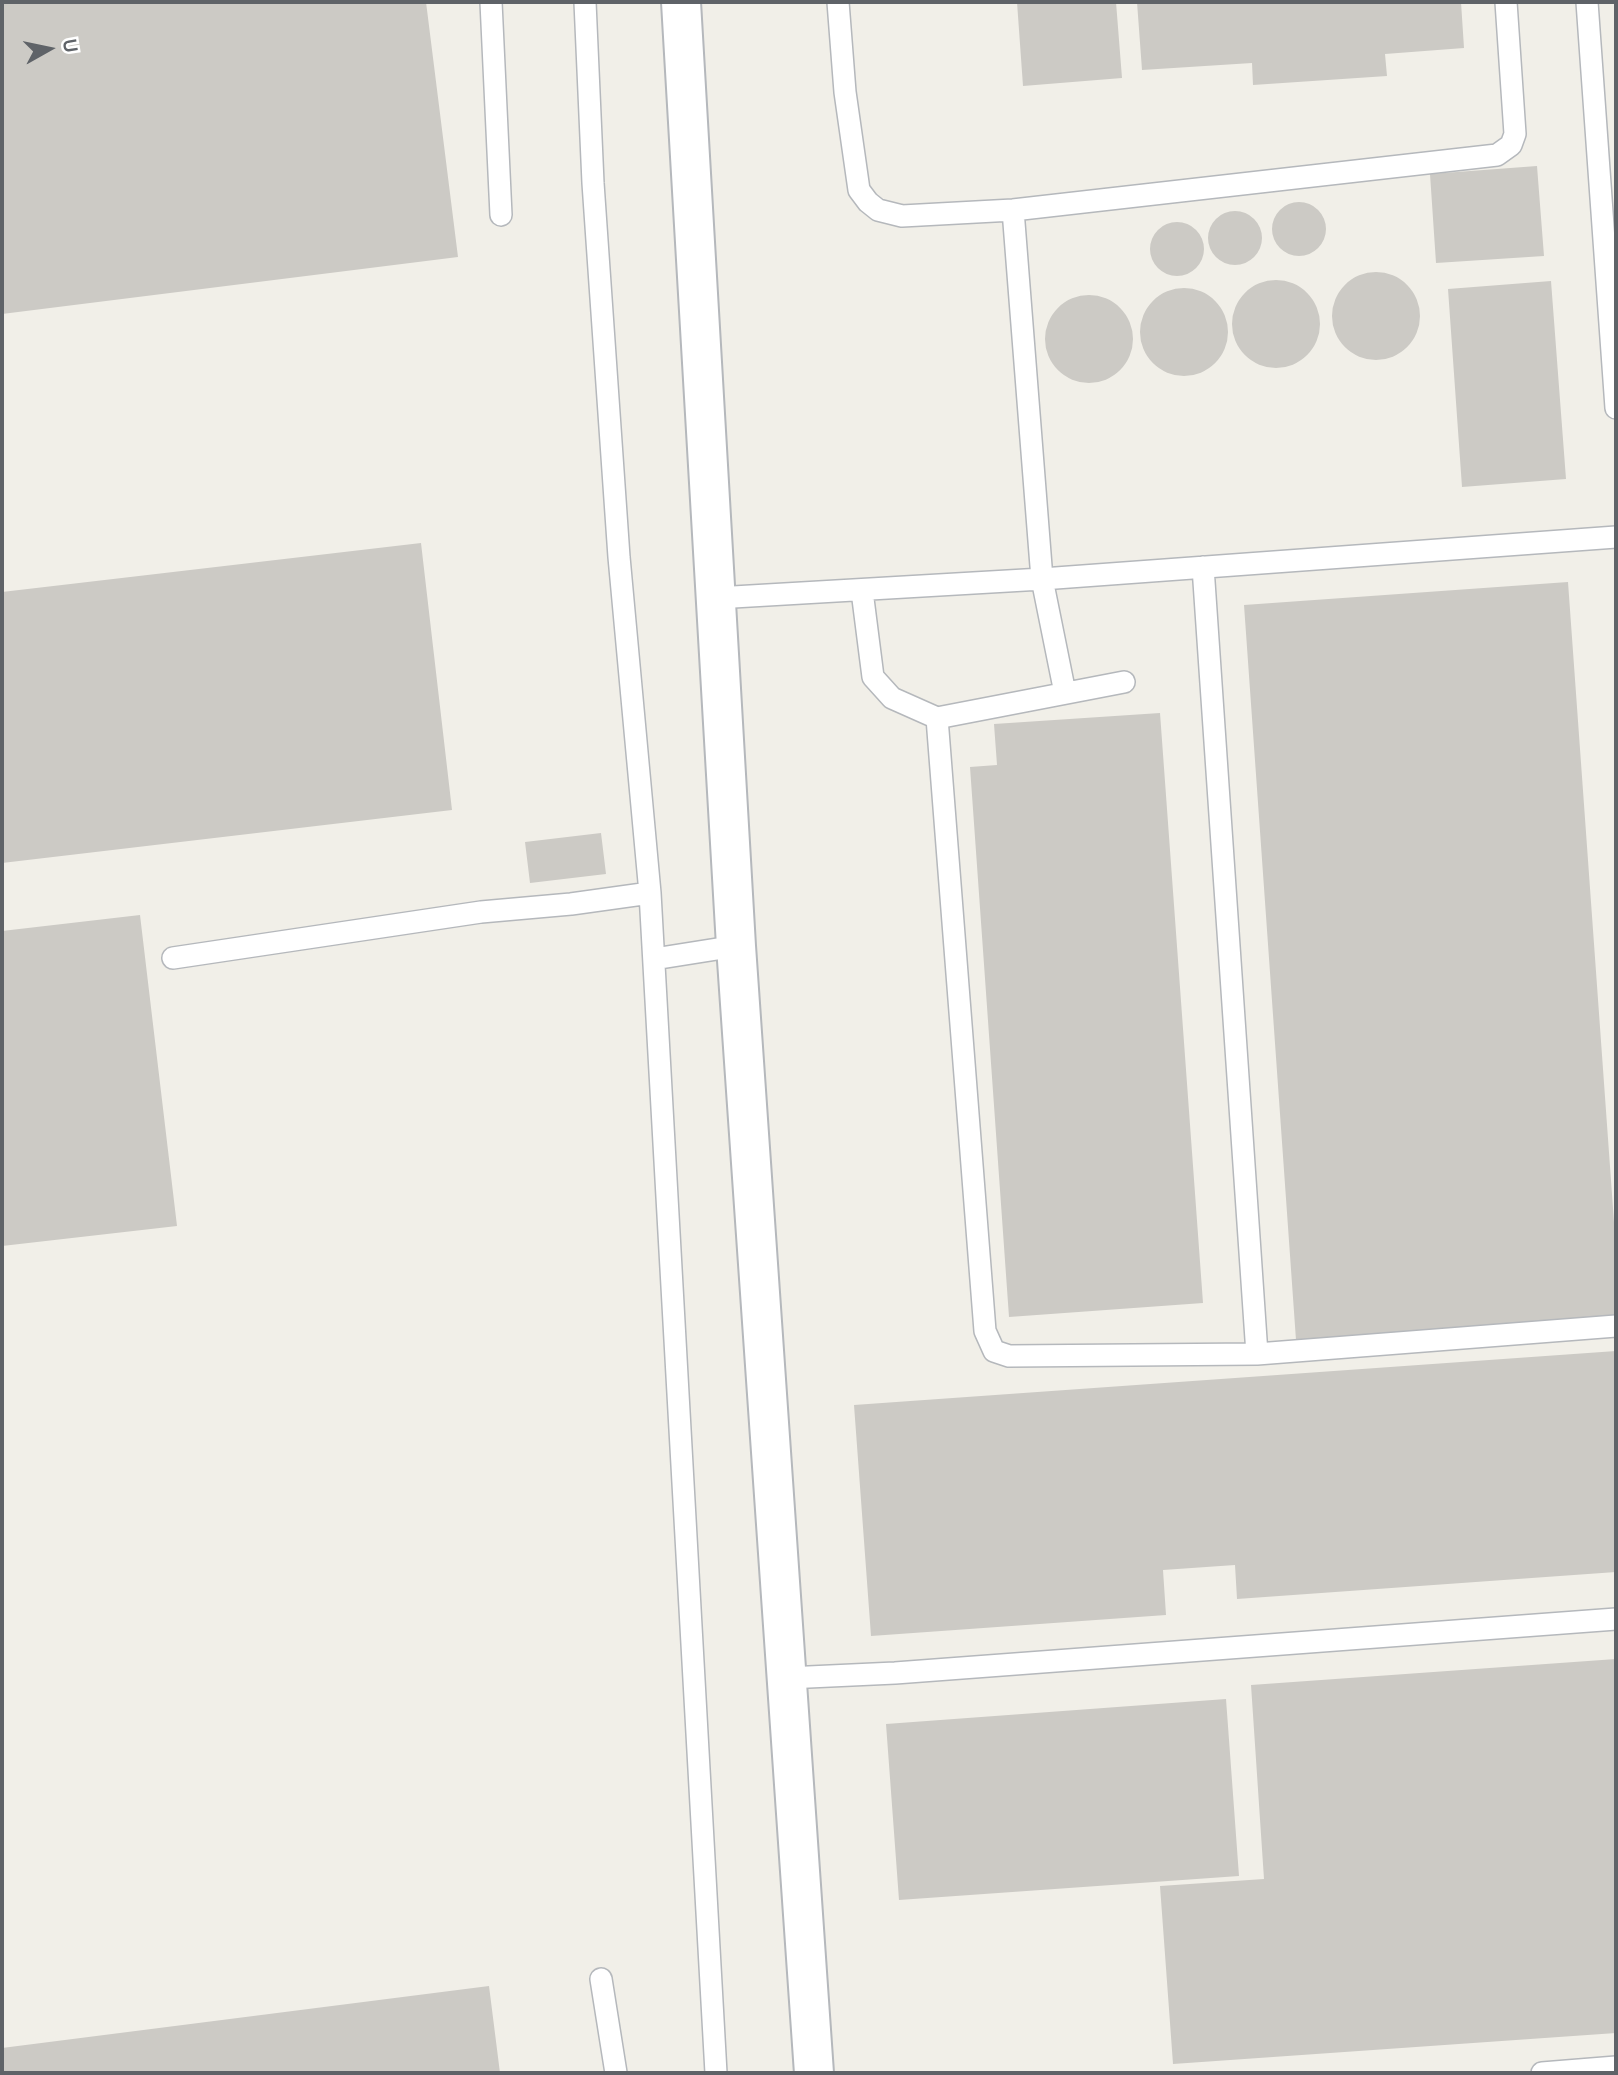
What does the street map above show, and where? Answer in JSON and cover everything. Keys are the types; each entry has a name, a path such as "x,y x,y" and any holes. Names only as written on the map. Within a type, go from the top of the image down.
{"street":[{"path":"681,2 736,946 814,2073"}],"lane":[{"path":"491,2 501,215"},
{"path":"585,2 593,183 618,557 650,893 716,2073"},
{"path":"838,2 845,92 859,190 868,202 878,209 902,216 1013,210 1502,153 1511,145 1515,134 1506,2"},
{"path":"1587,2 1616,408"},
{"path":"1013,210 1042,579 1065,693"},
{"path":"716,598 1042,579 1616,537"},
{"path":"1203,567 1257,1354"},
{"path":"862,591 873,677 892,698 937,718 1124,682"},
{"path":"937,718 985,1331 994,1351 1009,1356 1257,1354 1616,1326"},
{"path":"173,958 481,912 571,904 650,893"},
{"path":"654,959 736,946"},
{"path":"787,1678 895,1673 1616,1619"},
{"path":"601,1979 617,2073"},
{"path":"1542,2073 1616,2067"}],"building":[{"path":"2,2 426,2 458,257 2,314"},
{"path":"1017,2 1116,2 1122,78 1023,86"},
{"path":"1137,2 1461,2 1464,48 1385,54 1387,76 1253,85 1252,63 1142,70"},
{"path":"1537,166 1544,256 1436,263 1430,174"},
{"path":"1299,202 1318,210 1326,229 1318,248 1299,256 1280,248 1272,229 1280,210"},
{"path":"1235,211 1254,219 1262,238 1254,257 1235,265 1216,257 1208,238 1216,219"},
{"path":"1177,222 1196,230 1204,249 1196,268 1177,276 1158,268 1150,249 1158,230"},
{"path":"1376,272 1401,279 1413,291 1420,316 1413,341 1401,353 1376,360 1351,353 1339,341 1332,316 1339,291 1351,279"},
{"path":"1267,280 1285,280 1301,287 1313,299 1320,315 1320,333 1313,349 1301,361 1285,368 1267,368 1251,361 1239,349 1232,333 1232,315 1239,299 1251,287"},
{"path":"1551,281 1566,479 1462,487 1448,289"},
{"path":"1184,288 1209,295 1221,307 1228,332 1221,357 1209,369 1184,376 1159,369 1147,357 1140,332 1147,307 1159,295"},
{"path":"1080,295 1098,295 1114,302 1126,314 1133,330 1133,348 1126,364 1114,376 1098,383 1080,383 1064,376 1052,364 1045,348 1045,330 1052,314 1064,302"},
{"path":"421,543 452,810 2,863 2,592"},
{"path":"1568,582 1616,1250 1616,1318 1296,1340 1244,605"},
{"path":"1160,713 1203,1303 1009,1317 970,767 997,765 994,724"},
{"path":"601,833 606,874 530,883 525,842"},
{"path":"140,915 177,1226 2,1246 2,931"},
{"path":"1616,1351 1616,1572 1237,1599 1235,1565 1163,1570 1166,1615 871,1636 854,1405"},
{"path":"1616,1659 1616,2033 1173,2064 1160,1886 1264,1879 1251,1685"},
{"path":"1226,1699 1239,1876 899,1900 886,1724"},
{"path":"489,1986 500,2073 2,2073 2,2048"}]}
